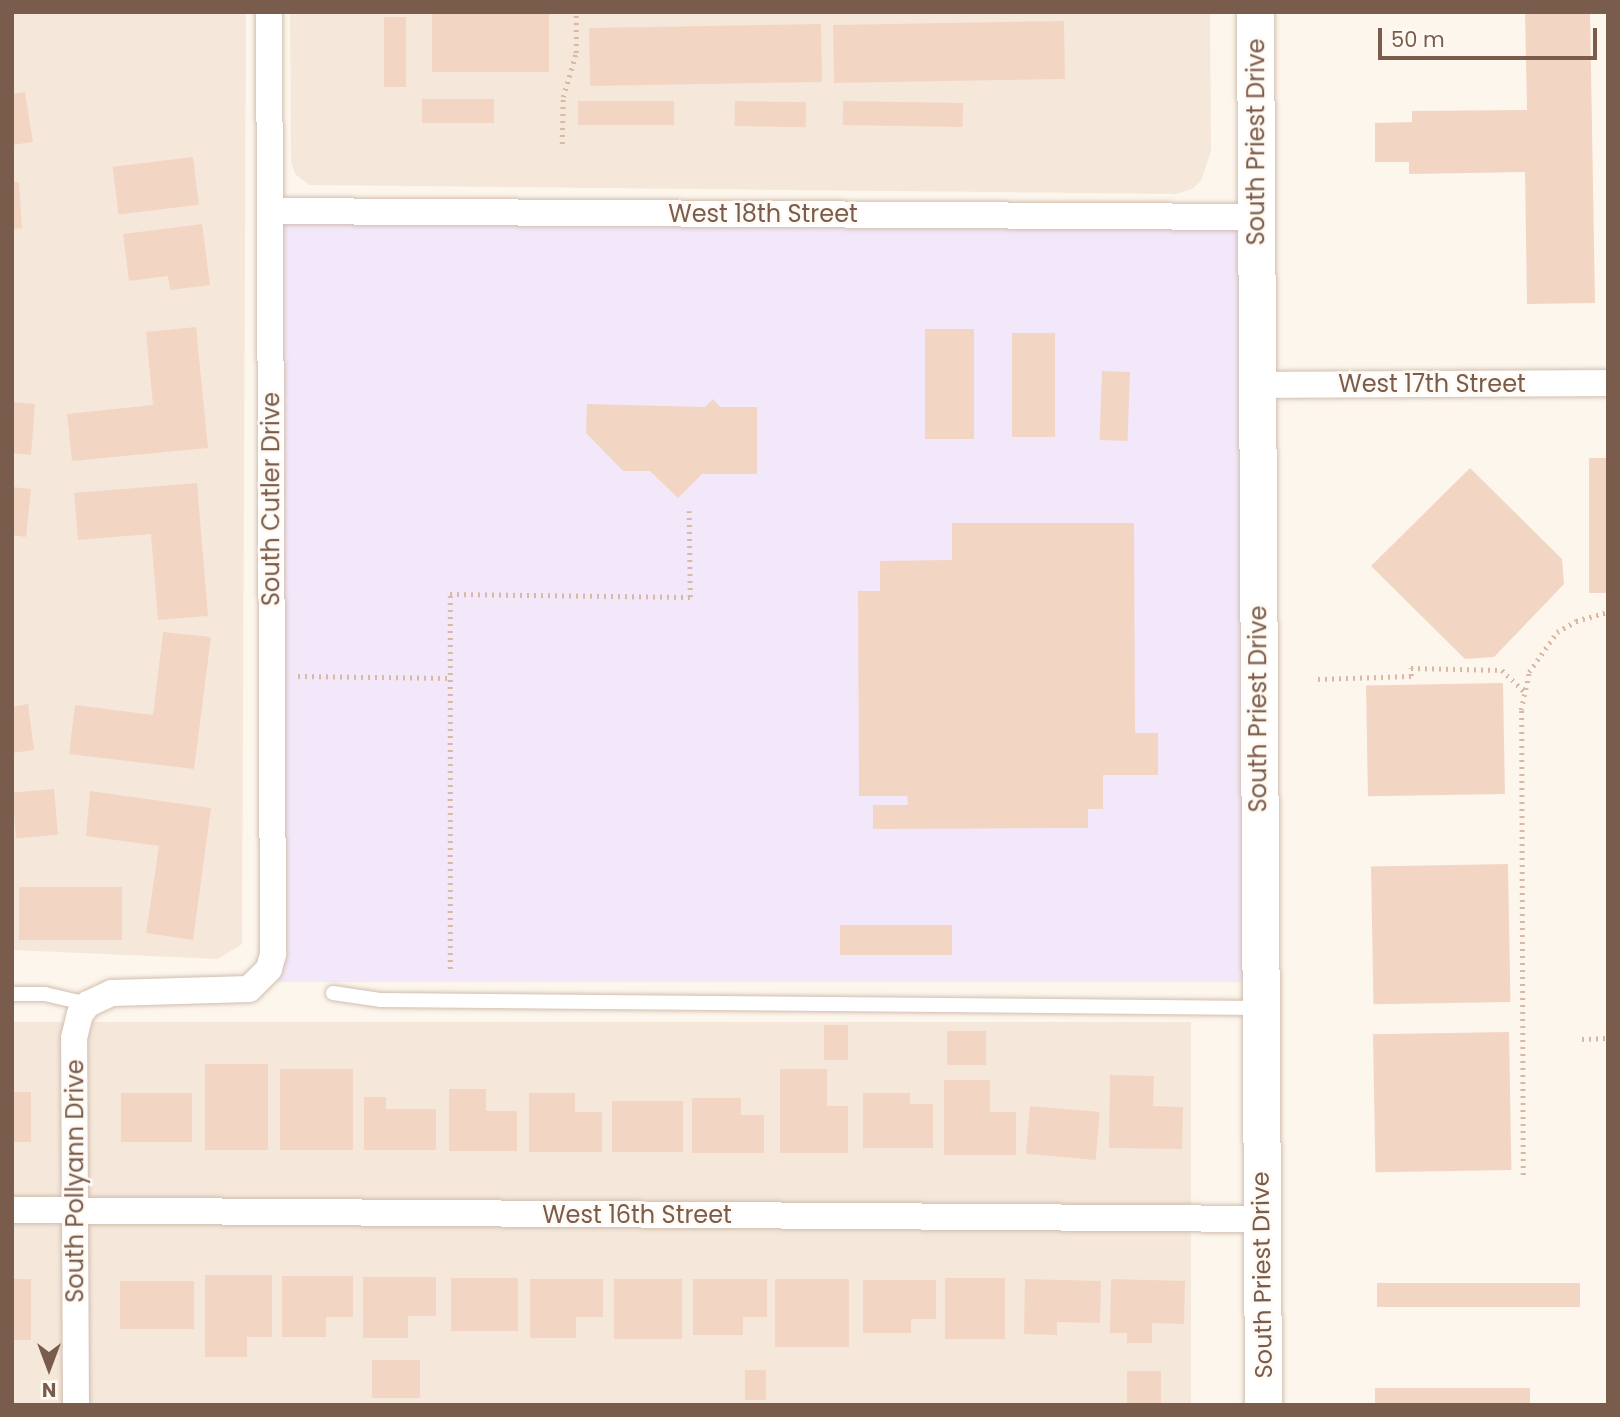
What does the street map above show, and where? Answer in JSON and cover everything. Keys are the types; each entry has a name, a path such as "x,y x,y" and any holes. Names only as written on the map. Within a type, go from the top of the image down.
{"main road":[{"name":"South Priest Drive","path":"1255,12 1255,385 1263,1405"}],"street":[{"name":"South Cutler Drive","path":"88,1004 112,993 233,992 261,982 269,970 274,937 269,12"},
{"name":"West 18th Street","path":"270,211 1256,217"},
{"name":"West 17th Street","path":"1255,385 1608,383"},
{"name":"South Pollyann Drive","path":"76,1405 74,1038 75,1026 88,1004"},
{"name":"West 16th Street","path":"12,1210 1262,1219"}],"lane":[{"path":"333,993 381,1000 1260,1008"},
{"path":"12,994 56,995 88,1004"}],"path":[{"path":"562,144 563,97 576,53 576,12"},
{"path":"450,970 450,594 690,597 689,510"},
{"path":"1524,1175 1521,710 1529,672 1557,632 1576,621 1608,612"},
{"path":"1318,679 1411,676 1411,668 1502,670 1525,692"},
{"path":"298,676 450,678"},
{"path":"1582,1039 1608,1038"}],"shaded area":[{"path":"12,12 246,12 242,944 218,959 12,950"},
{"path":"290,12 1210,12 1211,151 1201,181 1192,189 1176,194 309,185 295,174 291,162"},
{"path":"270,211 1256,211 1256,982 270,982"},
{"path":"12,1022 1191,1022 1191,1405 12,1405"}],"building":[{"path":"432,12 549,12 549,72 432,72"},
{"path":"1525,12 1590,12 1595,303 1527,304 1525,172 1409,174 1409,162 1375,162 1375,123 1412,122 1412,111 1527,110"},
{"path":"384,17 406,17 406,87 384,87"},
{"path":"1064,21 1065,79 834,83 833,25"},
{"path":"821,24 822,82 590,86 589,28"},
{"path":"25,92 33,142 12,145 12,94"},
{"path":"422,99 494,99 494,123 422,123"},
{"path":"578,101 674,101 674,125 578,125"},
{"path":"735,101 806,102 806,127 735,126"},
{"path":"843,101 963,103 963,127 843,125"},
{"path":"193,157 199,205 118,215 113,167"},
{"path":"12,182 19,182 22,228 12,229"},
{"path":"202,224 210,285 170,290 168,276 129,281 123,234"},
{"path":"196,327 208,448 72,461 67,414 153,405 146,332"},
{"path":"925,329 974,329 974,439 925,439"},
{"path":"1012,333 1055,333 1055,437 1012,437"},
{"path":"1102,371 1130,372 1128,441 1100,440"},
{"path":"713,399 720,407 757,407 757,474 702,474 678,498 650,471 623,471 586,433 587,404 705,407"},
{"path":"12,402 35,404 31,455 12,453"},
{"path":"1589,458 1608,458 1608,593 1589,593"},
{"path":"1470,468 1562,559 1564,584 1494,657 1465,659 1371,566"},
{"path":"197,483 208,616 158,620 151,534 78,540 74,493"},
{"path":"12,487 31,489 26,537 12,535"},
{"path":"952,523 1134,523 1135,733 1158,733 1158,775 1103,775 1103,809 1088,809 1088,828 873,829 873,805 908,805 907,796 859,796 858,591 880,591 880,561 952,560"},
{"path":"163,632 211,637 194,769 69,754 75,705 153,715"},
{"path":"1503,683 1505,794 1368,796 1366,685"},
{"path":"28,704 34,750 12,753 12,707"},
{"path":"54,789 58,835 16,838 12,793"},
{"path":"90,791 211,808 193,940 146,933 159,846 86,836"},
{"path":"1508,864 1510,1002 1373,1004 1371,866"},
{"path":"19,887 122,887 122,940 19,940"},
{"path":"840,925 952,925 952,955 840,955"},
{"path":"824,1025 848,1025 848,1060 824,1060"},
{"path":"947,1031 986,1031 986,1065 947,1065"},
{"path":"1509,1032 1511,1170 1375,1172 1373,1034"},
{"path":"205,1064 268,1064 268,1150 205,1150"},
{"path":"280,1069 353,1069 353,1150 280,1150"},
{"path":"780,1069 827,1069 827,1106 848,1106 848,1153 780,1153"},
{"path":"1110,1075 1154,1076 1153,1106 1183,1107 1182,1149 1109,1148"},
{"path":"944,1080 990,1080 990,1112 1016,1112 1016,1155 944,1155"},
{"path":"449,1089 486,1089 486,1111 517,1111 517,1151 449,1151"},
{"path":"12,1092 31,1092 31,1142 12,1142"},
{"path":"121,1093 192,1093 192,1142 121,1142"},
{"path":"529,1093 575,1093 575,1112 602,1112 602,1152 529,1152"},
{"path":"863,1093 910,1093 910,1104 933,1104 933,1148 863,1148"},
{"path":"364,1097 386,1097 386,1109 436,1109 436,1150 364,1150"},
{"path":"692,1098 741,1098 741,1115 764,1115 764,1153 692,1153"},
{"path":"612,1101 683,1101 683,1152 612,1152"},
{"path":"1030,1106 1100,1112 1096,1160 1026,1154"},
{"path":"205,1275 272,1275 272,1337 247,1337 247,1357 205,1357"},
{"path":"282,1276 353,1276 353,1317 326,1317 326,1337 282,1337"},
{"path":"363,1277 436,1277 436,1316 408,1316 408,1338 363,1338"},
{"path":"451,1278 518,1278 518,1331 451,1331"},
{"path":"945,1278 1005,1278 1005,1339 945,1339"},
{"path":"12,1279 31,1279 31,1340 12,1340"},
{"path":"530,1279 603,1279 603,1317 576,1317 576,1338 530,1338"},
{"path":"614,1279 682,1279 682,1339 614,1339"},
{"path":"693,1279 767,1279 767,1317 743,1317 743,1335 693,1335"},
{"path":"775,1279 849,1279 849,1347 775,1347"},
{"path":"1025,1279 1101,1281 1100,1323 1057,1322 1057,1335 1024,1334"},
{"path":"1111,1279 1185,1281 1184,1324 1152,1323 1152,1343 1127,1343 1127,1333 1110,1333"},
{"path":"863,1280 936,1280 936,1319 911,1319 911,1333 863,1333"},
{"path":"120,1281 194,1281 194,1329 120,1329"},
{"path":"1377,1283 1580,1283 1580,1307 1377,1307"},
{"path":"372,1360 420,1360 420,1398 372,1398"},
{"path":"745,1370 766,1370 766,1400 745,1400"},
{"path":"1127,1371 1161,1371 1161,1405 1127,1405"},
{"path":"1375,1388 1530,1388 1530,1405 1375,1405"}]}
